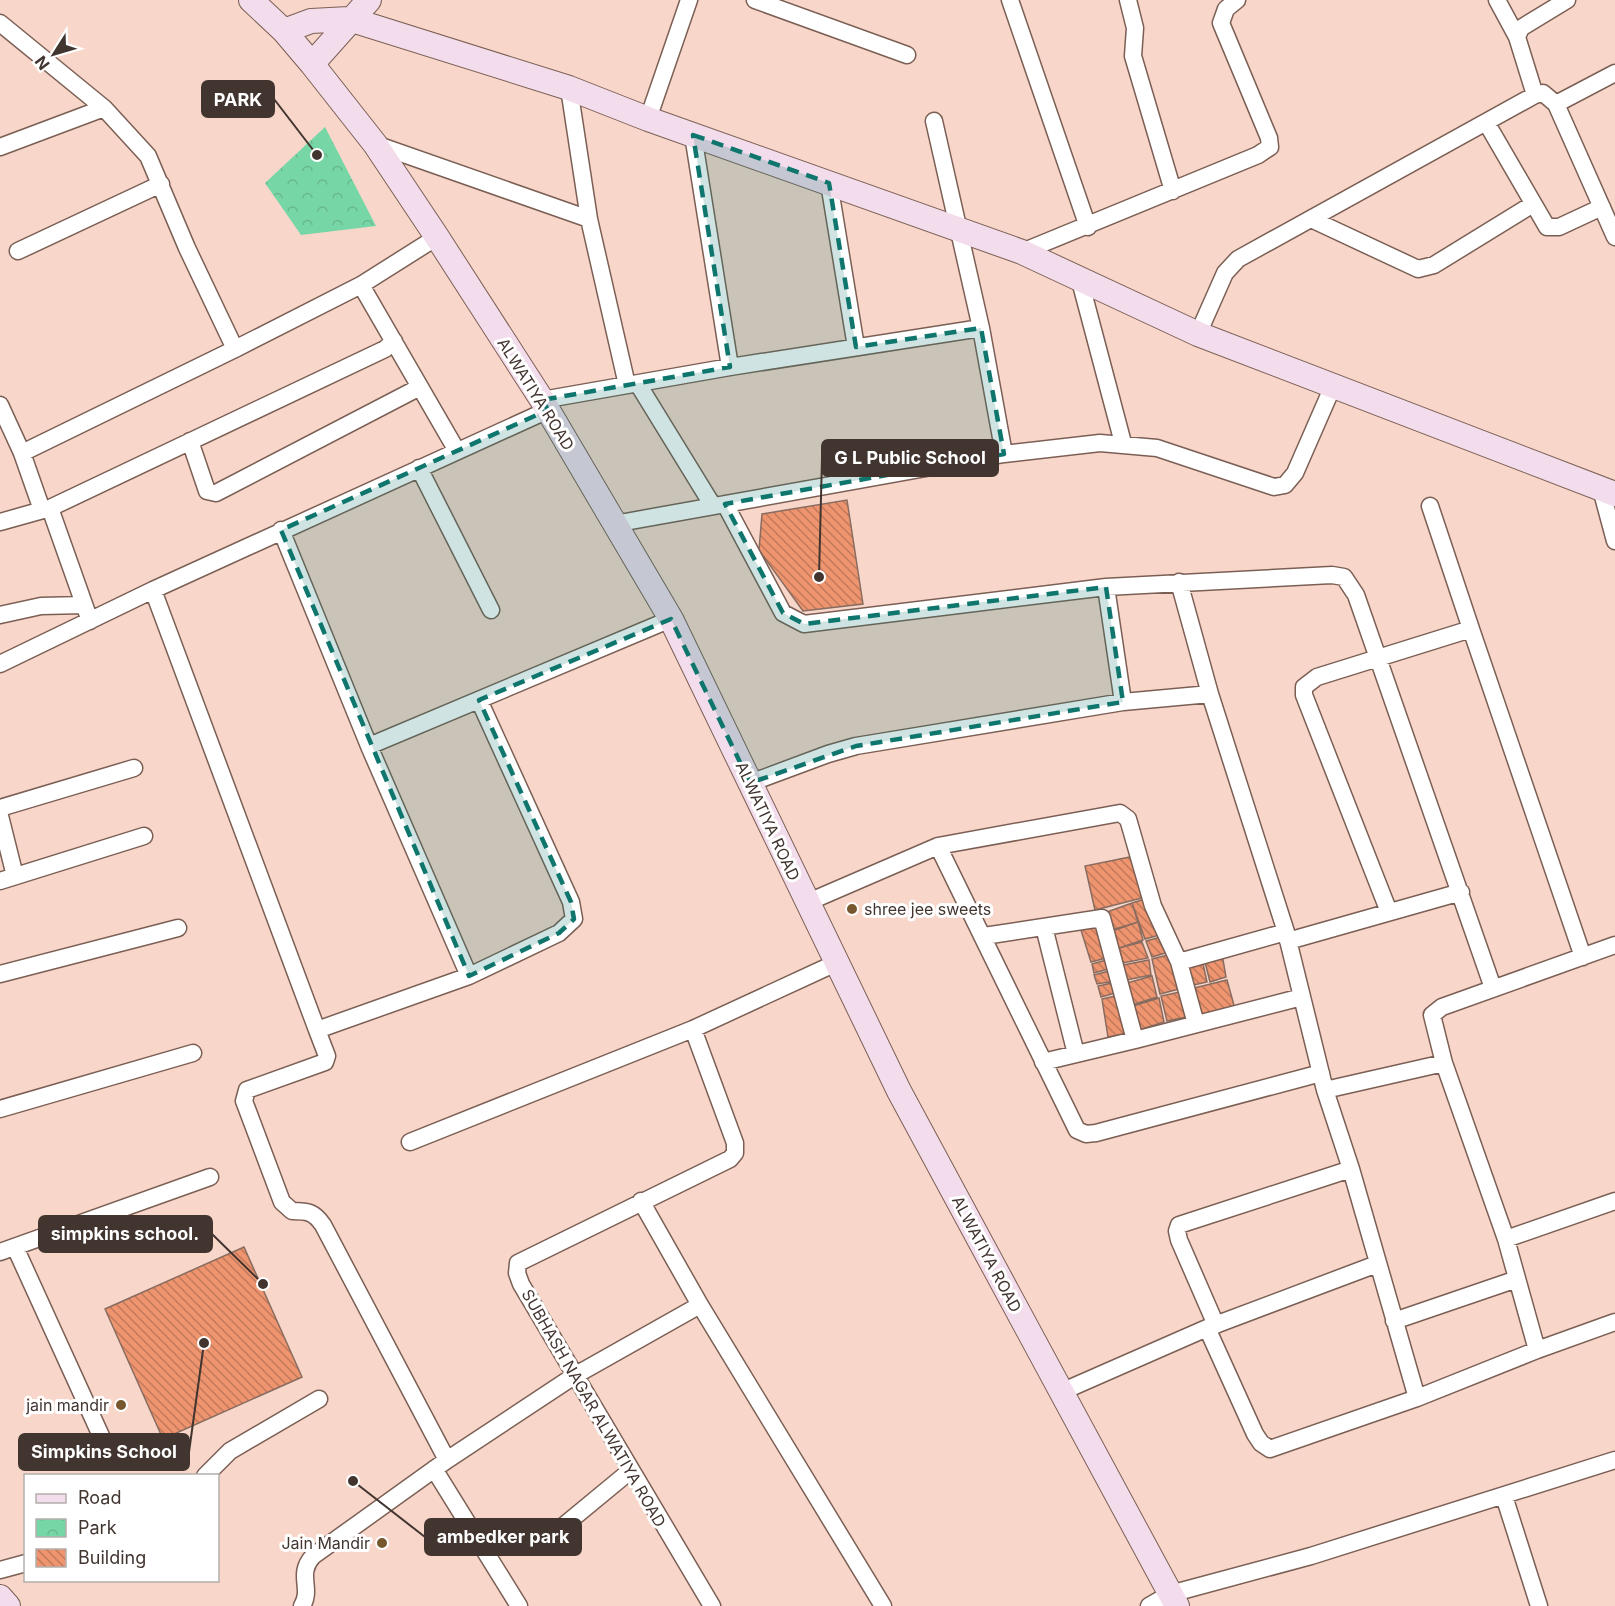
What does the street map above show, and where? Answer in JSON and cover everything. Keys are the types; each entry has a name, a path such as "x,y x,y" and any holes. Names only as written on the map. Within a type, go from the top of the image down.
{"street":[{"name":"ALWATIYA ROAD","path":"251,0 284,31 375,144 545,405 671,620 899,1091 1173,1600"},
{"path":"312,64 369,0"},
{"path":"648,119 688,0"},
{"path":"755,0 908,55"},
{"path":"1010,0 1088,227"},
{"path":"1128,0 1135,28 1133,56 1173,191"},
{"path":"1022,252 1088,227 1258,155 1270,147 1269,138 1221,23 1226,9 1237,0"},
{"path":"1497,0 1517,37 1535,95"},
{"path":"1517,37 1521,28 1567,0"},
{"path":"284,31 311,21 350,20 569,88 648,119 1022,252 1080,276 1154,315 1198,334 1608,492 1615,541"},
{"path":"4,30 104,108 148,156 187,248 235,349"},
{"path":"1557,104 1615,73"},
{"path":"569,88 589,219 633,385 719,505 783,613 804,624 1106,587 1332,575 1344,577 1356,595 1493,988"},
{"path":"1198,334 1231,265 1486,122 1535,95 1543,93 1557,104 1615,237"},
{"path":"0,147 104,108"},
{"path":"934,121 956,228 981,328 1004,454"},
{"path":"1486,122 1543,222 1552,229 1602,207"},
{"path":"693,135 730,367"},
{"path":"375,144 589,219"},
{"path":"829,183 856,347"},
{"path":"18,251 161,184"},
{"path":"1311,219 1418,269 1434,265 1533,204"},
{"path":"22,453 362,285 436,237"},
{"path":"1080,276 1123,443"},
{"path":"362,285 457,451"},
{"path":"0,664 281,530 457,451 545,405 633,385 730,367 981,328"},
{"path":"0,522 46,509 385,349 394,341"},
{"path":"614,524 1004,454 1101,443 1123,443 1157,448 1274,487 1285,485 1295,472 1333,386"},
{"path":"190,441 207,491 211,494 216,493 420,387"},
{"path":"0,405 46,509 90,621"},
{"path":"419,468 491,610"},
{"path":"1430,506 1583,957"},
{"path":"281,530 369,746 469,976"},
{"path":"1179,582 1210,694 1287,937 1325,1090 1351,1168 1417,1398"},
{"path":"1106,587 1122,702"},
{"path":"153,591 327,1056 325,1062 247,1090 243,1095 244,1101 282,1202 292,1211 310,1211 319,1220 440,1464 519,1606"},
{"path":"0,615 41,606 84,605"},
{"path":"369,746 671,620"},
{"path":"1389,912 1304,695 1304,687 1309,681 1471,629"},
{"path":"750,783 856,746 1122,702 1210,694"},
{"path":"317,1030 469,976 559,933 573,919 571,902 479,700"},
{"path":"0,808 134,768"},
{"path":"806,903 938,846 1120,813 1128,819 1153,906 1179,962 1196,1024"},
{"path":"0,816 8,878 144,836"},
{"path":"938,846 984,936 1072,1124 1086,1134 1321,1073"},
{"path":"1179,962 1389,912 1461,892"},
{"path":"984,936 1102,918 1135,1040"},
{"path":"1044,927 1076,1054"},
{"path":"0,974 178,928"},
{"path":"1537,1350 1506,1239 1444,1063 1432,1015 1442,1007 1615,945"},
{"path":"410,1143 693,1029 836,963"},
{"path":"1043,1062 1302,997"},
{"name":"SUBHASH NAGAR ALWATIYA ROAD","path":"693,1029 735,1143 735,1154 722,1163 518,1263 517,1273 521,1284 630,1472 712,1606"},
{"path":"0,1109 193,1053"},
{"path":"1325,1090 1444,1063"},
{"path":"1351,1168 1179,1225 1177,1231 1211,1326 1255,1434 1261,1443 1270,1449 1417,1398 1537,1350 1615,1322"},
{"path":"107,1449 8,1250 210,1177"},
{"path":"1506,1239 1615,1201"},
{"path":"641,1202 700,1305 883,1606"},
{"path":"1061,1392 1211,1326 1377,1264"},
{"path":"1394,1320 1517,1279"},
{"path":"308,1602 303,1572 313,1556 440,1464 574,1376 700,1305"},
{"path":"207,1474 230,1452 319,1399"},
{"path":"1149,1606 1615,1460"},
{"path":"550,1536 630,1472"},
{"path":"1504,1496 1539,1606"},
{"path":"0,1570 24,1564"},
{"path":"0,1597 8,1606"}],"highlighted area":[{"path":"693,135 829,183 856,347 981,328 1004,454 725,504 777,603 783,613 804,624 1106,587 1123,702 856,746 750,783 671,619 479,700 571,902 574,919 559,933 469,976 281,530 548,410 542,400 730,367"}],"green space":[{"path":"325,127 376,226 301,235 265,183"}],"building":[{"path":"847,500 863,604 803,611 759,550 762,514"},
{"path":"1135,856 1142,898 1095,910 1085,866"},
{"path":"1148,898 1163,934 1145,939 1132,903"},
{"path":"1132,903 1138,922 1112,930 1107,912"},
{"path":"1100,922 1110,957 1091,962 1080,927"},
{"path":"1138,922 1143,940 1119,948 1112,931"},
{"path":"1165,936 1172,951 1152,957 1146,941"},
{"path":"1142,942 1148,958 1123,963 1119,948"},
{"path":"1172,954 1183,988 1160,994 1152,959"},
{"path":"1222,954 1226,977 1210,982 1204,958"},
{"path":"1110,959 1112,968 1094,973 1092,964"},
{"path":"1202,959 1207,982 1189,986 1183,965"},
{"path":"1149,960 1151,975 1126,980 1123,965"},
{"path":"1113,970 1116,981 1097,984 1094,975"},
{"path":"1152,976 1157,997 1132,1005 1127,983"},
{"path":"1227,980 1235,1009 1198,1018 1190,989"},
{"path":"1117,982 1119,992 1101,997 1098,986"},
{"path":"1185,991 1191,1016 1167,1021 1161,996"},
{"path":"1120,995 1131,1033 1108,1037 1102,999"},
{"path":"1159,998 1164,1022 1139,1030 1133,1006"},
{"path":"244,1247 302,1377 163,1439 105,1309"}],"place":[{"name":"PARK","path":"317,155"},
{"name":"G L Public School","path":"819,577"},
{"name":"shree jee sweets","path":"852,909"},
{"name":"simpkins school.","path":"263,1284"},
{"name":"Simpkins School","path":"204,1343"},
{"name":"jain mandir","path":"121,1405"},
{"name":"ambedker park","path":"353,1481"},
{"name":"Jain Mandir","path":"382,1543"}]}
